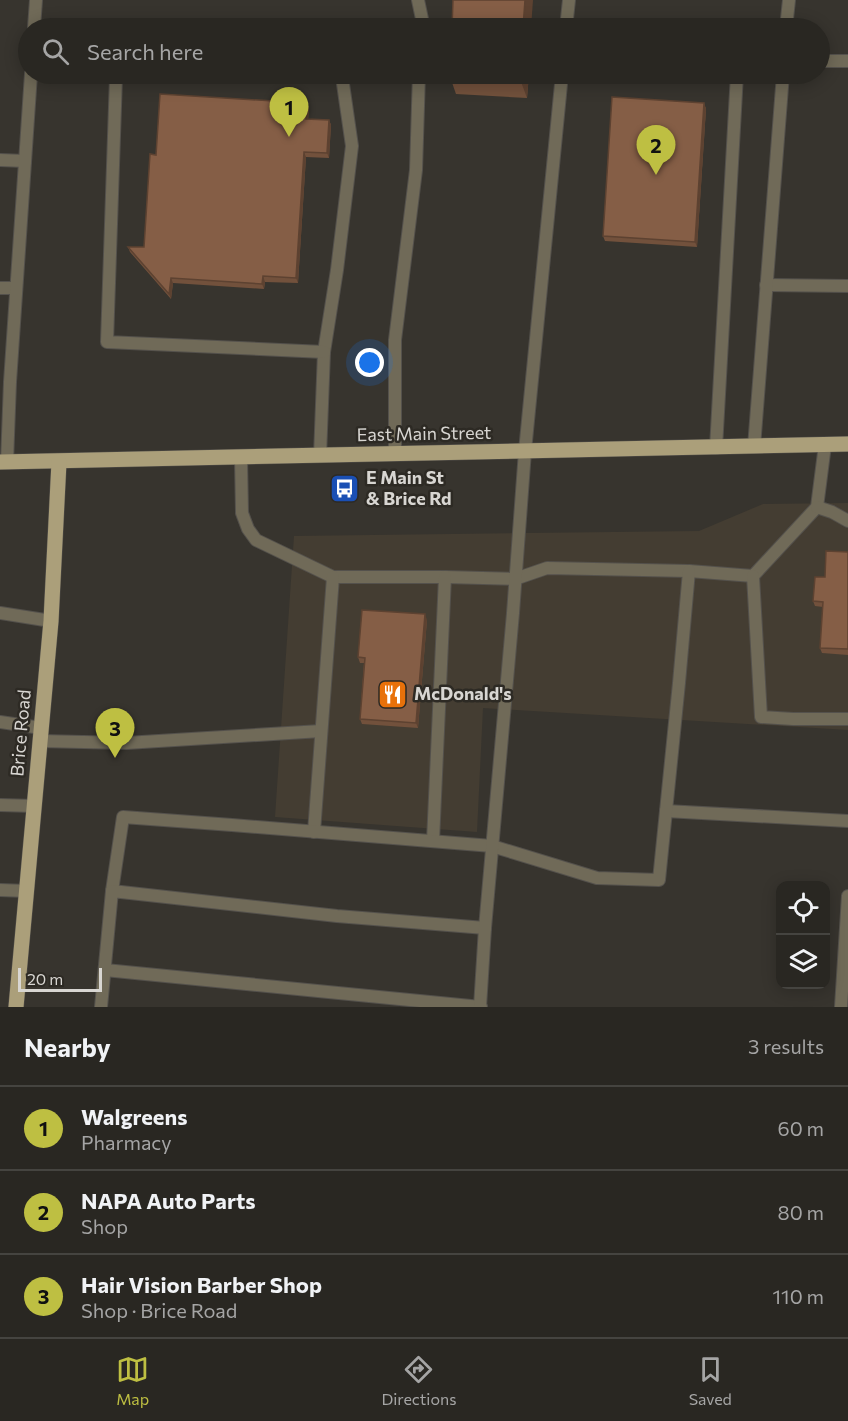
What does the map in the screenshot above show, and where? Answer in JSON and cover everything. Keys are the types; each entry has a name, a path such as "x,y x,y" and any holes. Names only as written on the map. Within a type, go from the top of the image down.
{"main road":[{"name":"East Main Street","path":"3,462 848,444"},
{"name":"Brice Road","path":"16,1007 51,621 59,462"}],"street":[{"path":"35,18 36,0"},
{"path":"418,0 422,18"},
{"path":"567,18 569,0"},
{"path":"787,18 789,0"},
{"path":"830,61 848,61"},
{"path":"3,462 30,84"},
{"path":"116,84 107,342 324,352"},
{"path":"320,456 324,352 337,270 352,146 343,84"},
{"path":"395,454 395,340 416,170 419,84"},
{"path":"105,970 480,1007 525,451 561,84"},
{"path":"716,448 736,84"},
{"path":"754,447 782,84"},
{"path":"0,160 25,161"},
{"path":"766,285 848,286"},
{"path":"0,288 16,288"},
{"path":"825,445 817,507 753,576 761,717 848,719"},
{"path":"241,458 242,513 248,529 256,540 333,577 515,579 547,568 689,571 753,576"},
{"path":"817,507 848,521"},
{"path":"101,1007 112,891 123,817 492,846 597,879 659,880 689,571"},
{"path":"314,832 333,577"},
{"path":"432,841 445,577"},
{"path":"0,613 51,621"},
{"path":"0,722 41,734 126,742 321,731"},
{"path":"0,805 34,806"},
{"path":"666,811 848,821"},
{"path":"0,890 27,891"},
{"path":"112,891 337,916 485,928"},
{"path":"841,1007 848,896"}],"shaded area":[{"path":"848,503 848,730 483,708 477,832 275,817 294,536 699,531 763,504"}],"building":[{"path":"453,0 525,0 524,18 452,18"},
{"path":"160,94 307,103 306,119 329,120 327,153 304,152 296,278 263,276 262,284 171,278 169,294 128,247 144,247 150,154 156,155"},
{"path":"612,97 704,103 695,242 603,236"},
{"path":"826,551 848,552 848,649 820,648 823,602 813,601 815,577 825,577"},
{"name":"McDonald's","path":"362,610 425,614 416,723 360,719 365,658 358,657"}],"place":[{"name":"Walgreens","path":"289,137"},
{"name":"NAPA Auto Parts","path":"656,175"},
{"name":"E Main St & Brice Rd","path":"345,488"},
{"name":"McDonald's","path":"393,694"},
{"name":"Hair Vision Barber Shop","path":"115,758"}]}
